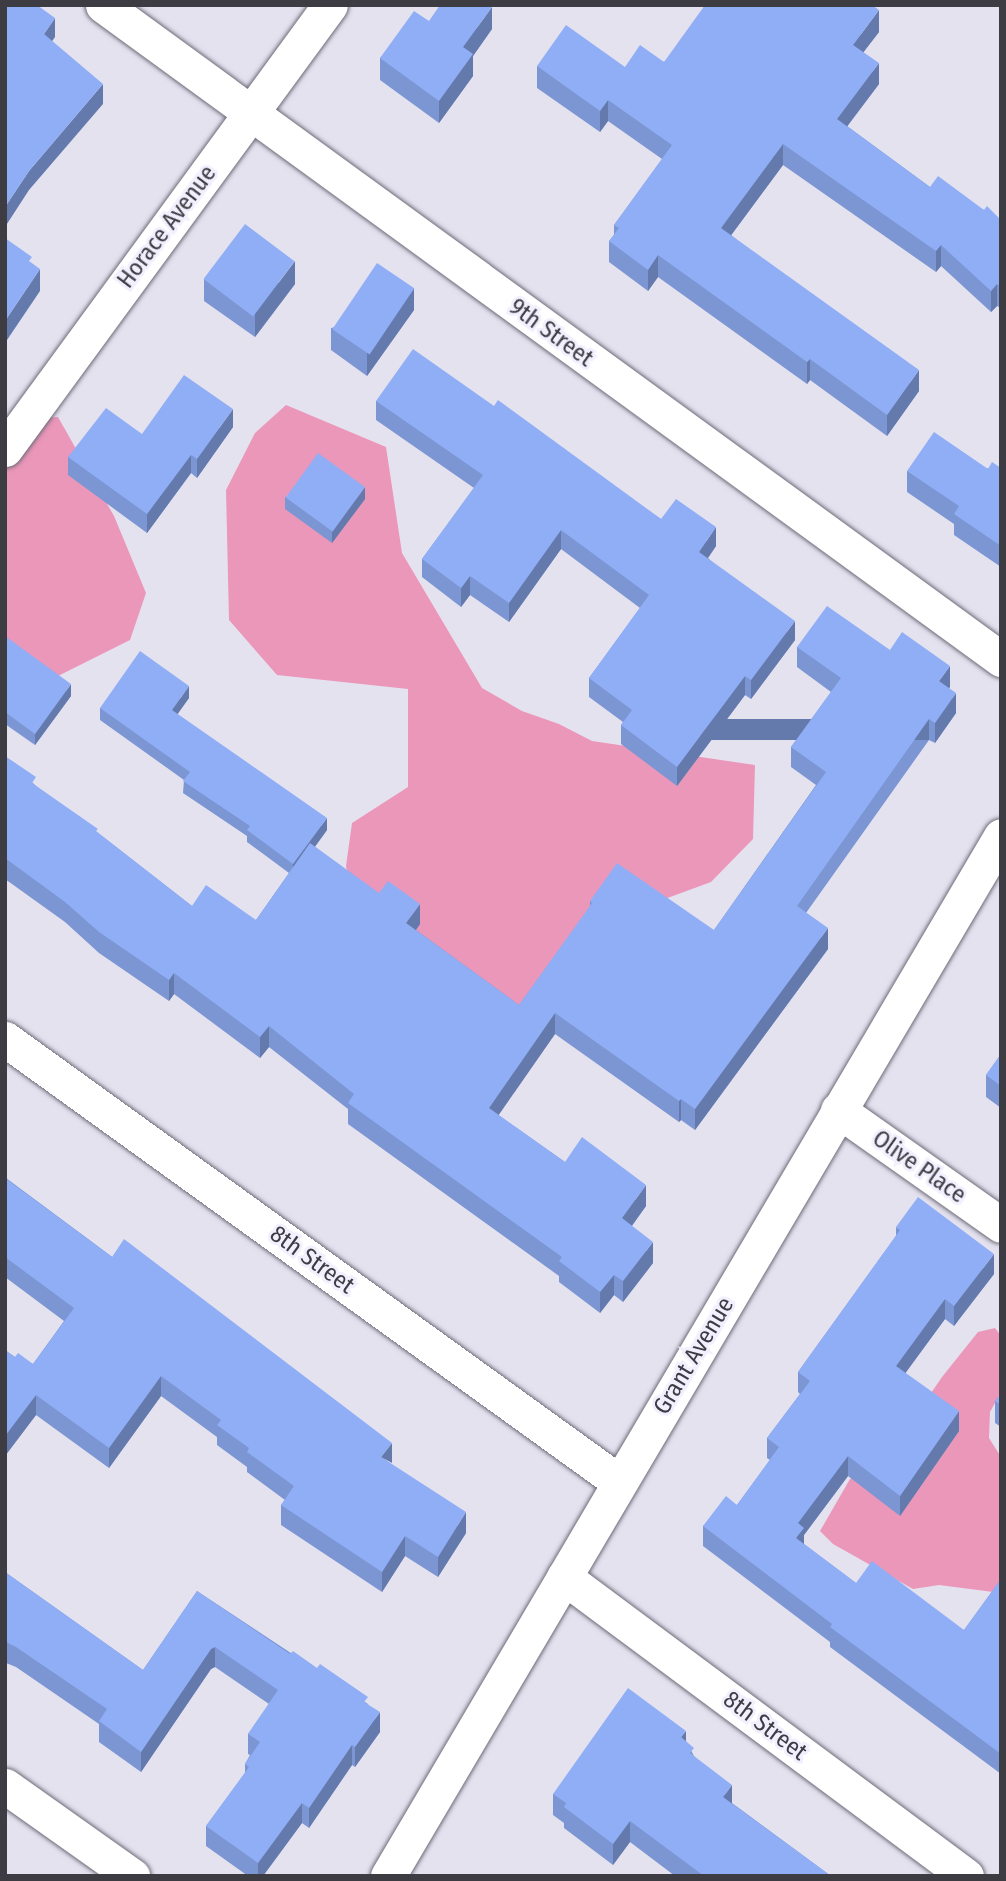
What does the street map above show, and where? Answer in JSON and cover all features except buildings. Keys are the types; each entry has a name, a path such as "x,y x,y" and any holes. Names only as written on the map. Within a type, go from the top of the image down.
{"street":[{"name":"9th Street","path":"103,5 1001,659"},
{"name":"Horace Avenue","path":"5,449 330,5"},
{"name":"Grant Avenue","path":"388,1876 1001,836"},
{"name":"8th Street","path":"5,1039 619,1482"},
{"name":"Olive Place","path":"838,1110 1001,1225"},
{"name":"8th Street","path":"564,1577 965,1876"},
{"path":"5,1786 132,1876"}],"shaded area":[{"path":"286,405 386,447 402,553 482,688 522,711 559,724 592,741 755,765 753,839 711,882 613,918 521,1016 357,921 346,866 352,823 408,787 408,689 277,675 229,620 226,490 255,433"},
{"path":"58,417 114,516 146,593 130,640 50,680 5,673 5,420"},
{"path":"995,1328 1001,1336 1001,1392 990,1412 989,1438 1001,1457 1001,1593 939,1585 913,1589 833,1544 820,1531 850,1479 885,1460 942,1377 978,1332"}]}
